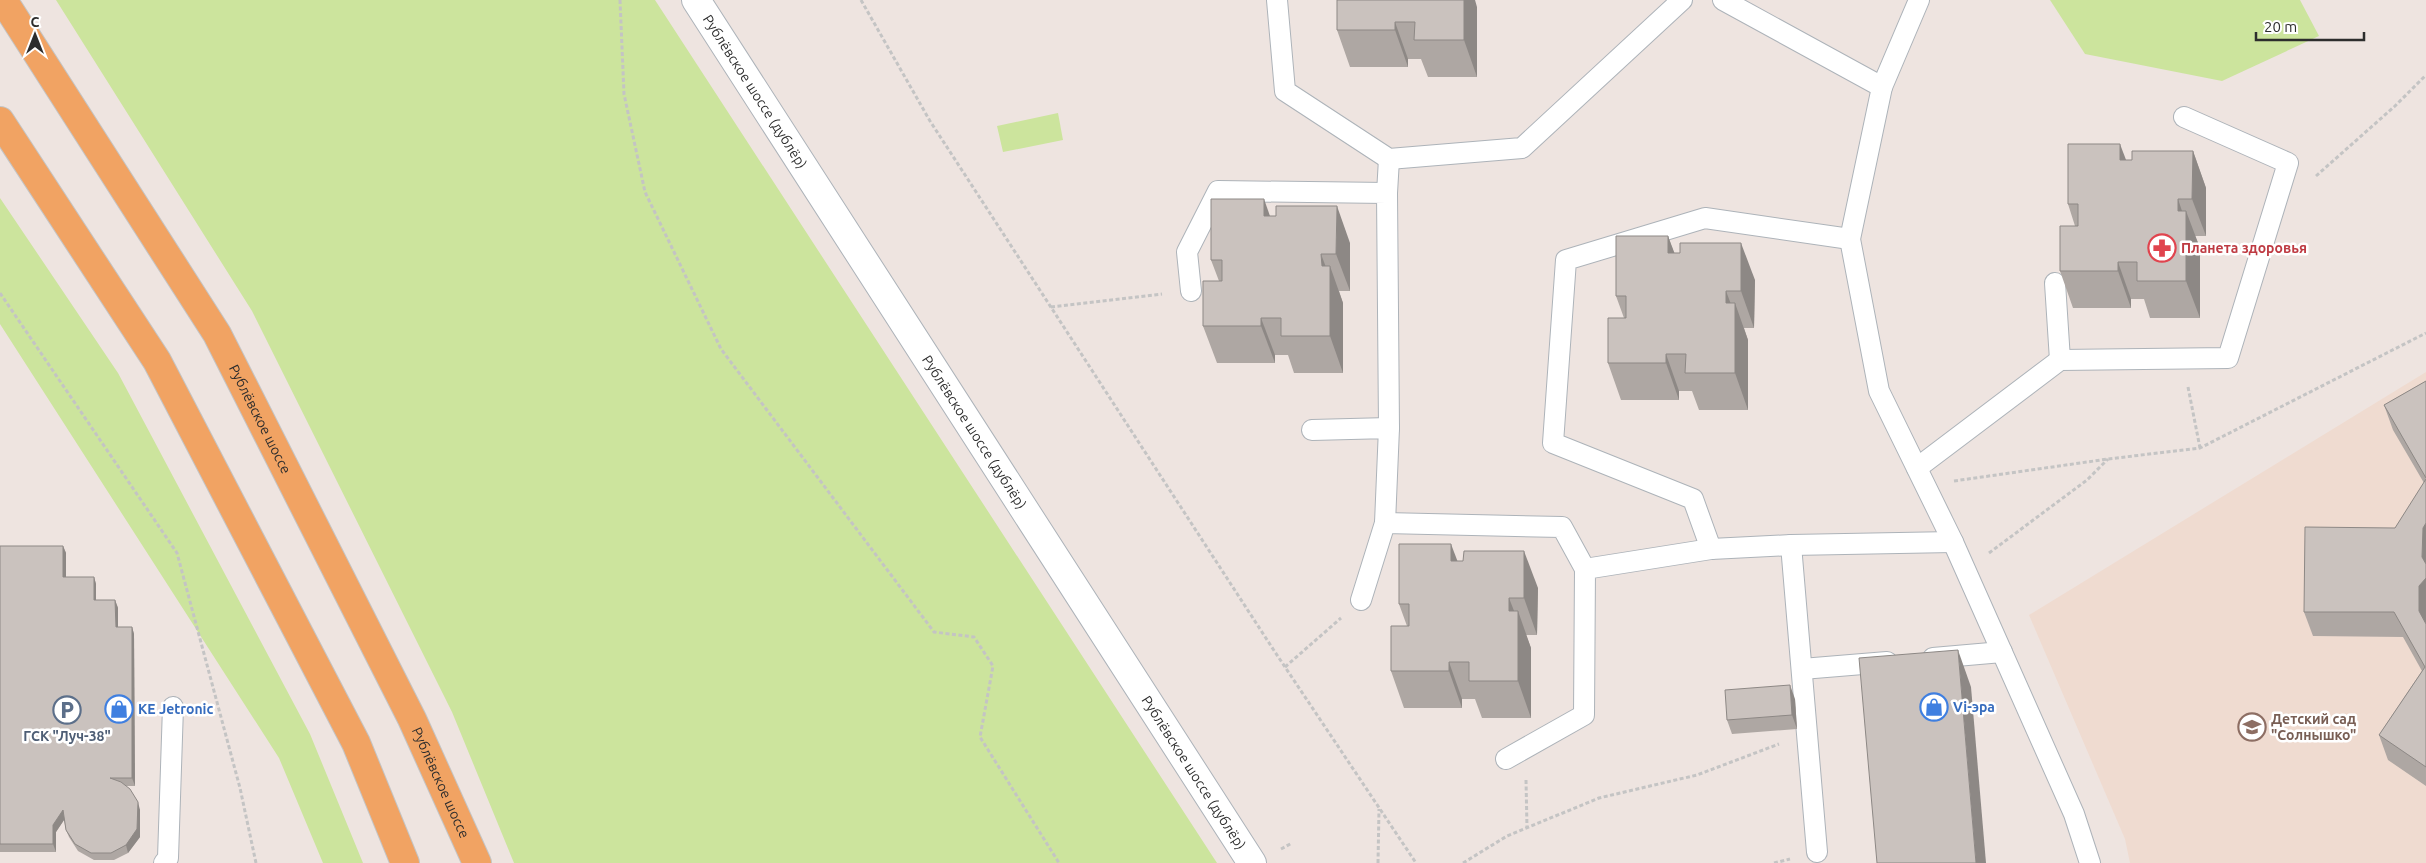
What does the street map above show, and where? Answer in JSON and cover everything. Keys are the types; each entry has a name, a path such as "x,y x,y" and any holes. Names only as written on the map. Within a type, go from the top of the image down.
{"main road":[{"name":"Рублёвское шоссе","path":"3,0 217,334 412,719 477,863"},
{"path":"0,121 157,361 356,743 406,863"}],"street":[{"name":"Рублёвское шоссе (дублёр)","path":"696,0 1252,863"}],"lane":[{"path":"1277,0 1285,91 1389,159 1522,148 1682,0"},
{"path":"1723,0 1882,87"},
{"path":"1919,0 1882,87 1850,239 1879,391 1966,570 2074,814 2090,863"},
{"path":"1917,468 2060,360 2228,358 2288,163 2184,117"},
{"path":"1361,600 1385,523 1389,428 1387,193 1389,159"},
{"path":"1191,291 1187,252 1218,191 1387,193"},
{"path":"1711,549 1693,499 1553,442 1566,260 1705,218 1850,239"},
{"path":"2055,283 2060,360"},
{"path":"1312,430 1389,428"},
{"path":"1385,523 1562,527 1585,569 1584,715 1515,755"},
{"path":"1585,569 1711,549 1792,545 1953,542"},
{"path":"1792,545 1817,852"},
{"path":"1802,669 2002,652"},
{"path":"164,863 168,858 173,707"}],"path":[{"path":"620,0 624,94 645,192 722,349 934,632 974,638 993,666 980,737 1058,863"},
{"path":"861,0 930,121 1285,667 1416,863"},
{"path":"2277,198 2301,189 2395,106 2426,75"},
{"path":"1051,307 1191,291"},
{"path":"0,293 177,552 240,788 256,863"},
{"path":"1925,486 2108,459 2200,448 2426,334"},
{"path":"2184,359 2200,448"},
{"path":"1966,570 2087,480 2108,459"},
{"path":"1285,667 1361,600"},
{"path":"1463,863 1507,836 1600,798 1697,775 1807,734"},
{"path":"1515,755 1527,828"},
{"path":"1378,863 1379,808"}],"shaded area":[{"name":"Детский сад \"Солнышко\"","path":"2426,372 2426,863 2130,863 2125,839 2029,615"}],"green space":[{"path":"56,0 655,0 1217,863 514,863 452,712 252,311"},
{"path":"2050,0 2300,0 2319,36 2222,81 2085,54"},
{"path":"1058,113 1063,140 1003,152 997,126"},
{"path":"0,198 118,373 310,734 363,863 323,863 279,758 0,324"}],"building":[{"path":"1337,0 1464,0 1464,40 1414,40 1415,22 1395,22 1395,30 1337,30"},
{"path":"2068,144 2120,144 2120,160 2132,160 2132,151 2193,151 2192,199 2178,199 2178,211 2186,211 2186,281 2137,281 2137,262 2118,262 2118,271 2060,271 2060,226 2078,226 2078,204 2068,204"},
{"path":"1211,199 1264,199 1264,216 1276,216 1276,206 1337,206 1336,254 1321,254 1322,266 1330,266 1330,336 1281,336 1281,318 1261,318 1261,326 1203,326 1203,281 1222,281 1222,260 1211,260"},
{"path":"1616,236 1668,236 1668,253 1680,253 1680,243 1741,243 1741,291 1726,291 1726,303 1735,303 1735,373 1685,373 1686,354 1666,354 1666,363 1608,363 1608,318 1626,318 1626,296 1616,296"},
{"path":"2426,381 2426,478 2384,405"},
{"path":"2426,479 2426,523 2423,528 2422,557 2426,564 2426,578 2419,586 2419,611 2426,624 2426,767 2379,735 2425,667 2394,612 2304,612 2305,527 2395,528"},
{"path":"1399,544 1451,544 1451,561 1463,561 1464,551 1524,551 1524,598 1509,598 1509,611 1518,611 1518,681 1469,681 1469,662 1449,662 1449,671 1391,671 1391,626 1409,626 1409,604 1399,604"},
{"name":"ГСК \"Луч-38\"","path":"0,546 63,546 63,577 94,577 94,600 115,600 116,627 132,627 132,778 110,778 121,782 130,789 138,802 137,829 126,845 111,853 91,853 75,844 66,830 63,810 53,825 53,844 0,844"},
{"path":"1958,650 1976,863 1877,863 1859,658"},
{"path":"1790,685 1792,715 1727,720 1725,690"}],"place":[{"name":"Планета здоровья","path":"2162,248"},
{"name":"Vi-эра","path":"1934,707"},
{"name":"KE Jetronic","path":"119,709"},
{"name":"ГСК \"Луч-38\"","path":"67,710"},
{"name":"Детский сад \"Солнышко\"","path":"2252,727"}]}
